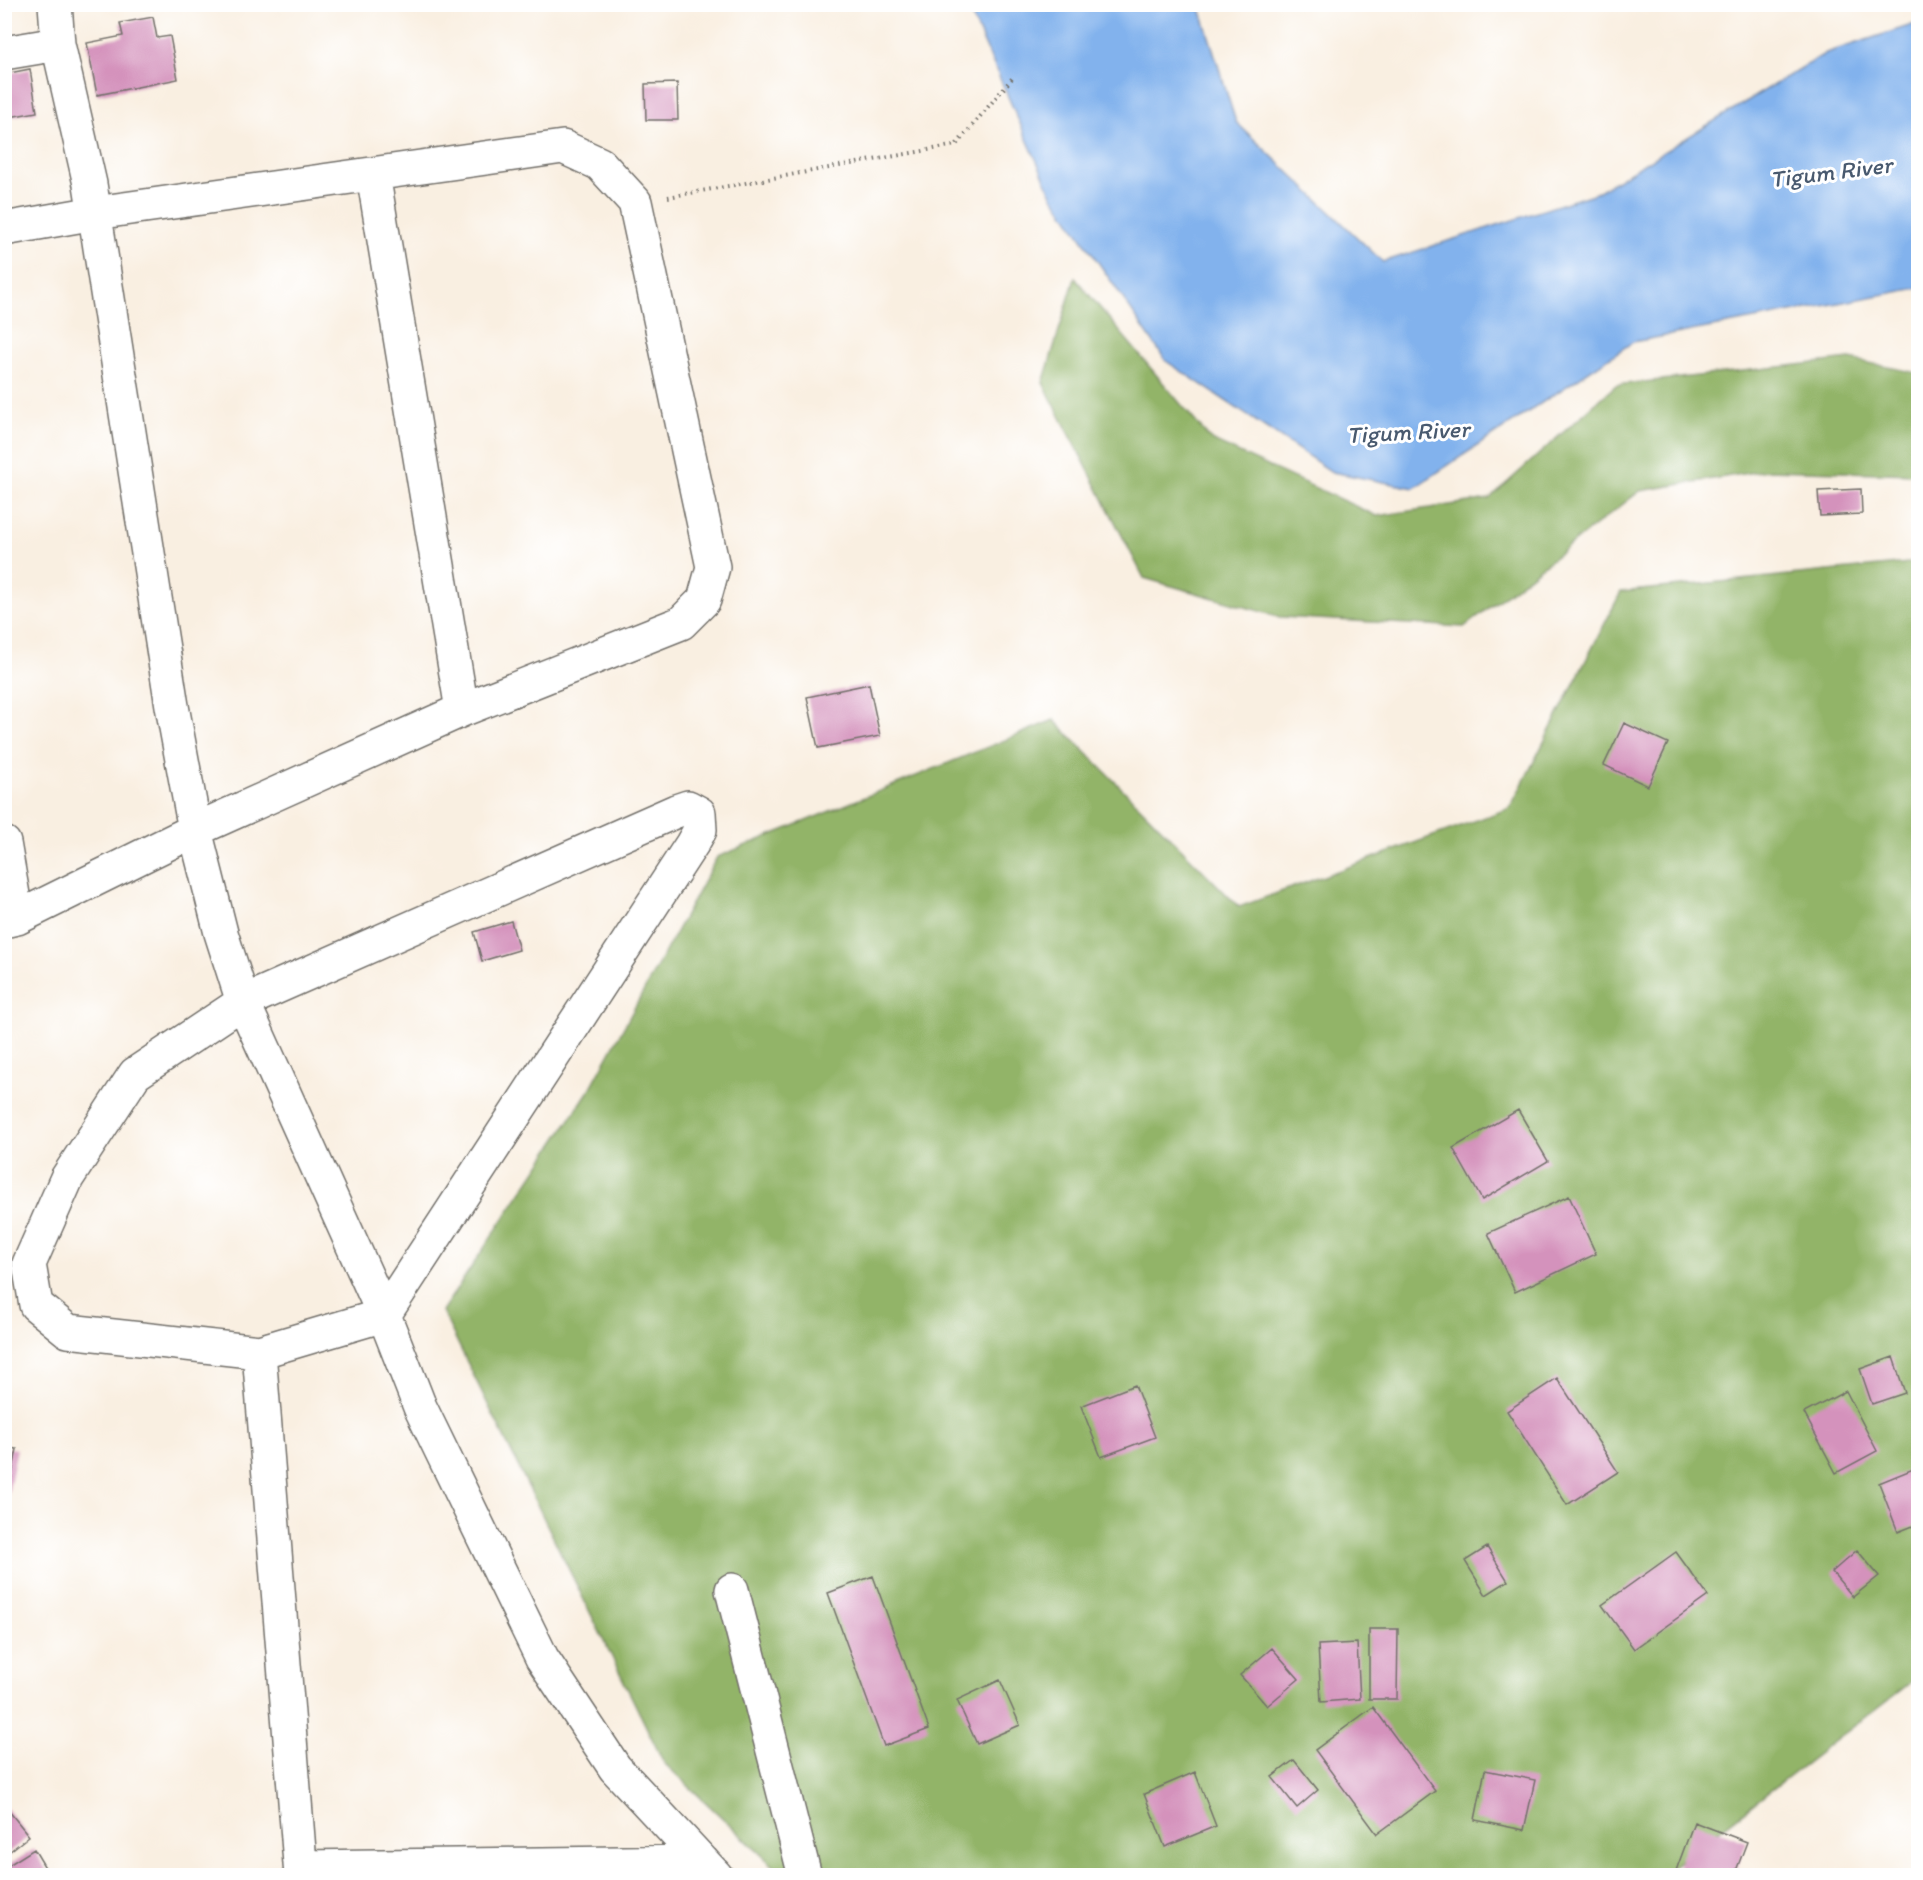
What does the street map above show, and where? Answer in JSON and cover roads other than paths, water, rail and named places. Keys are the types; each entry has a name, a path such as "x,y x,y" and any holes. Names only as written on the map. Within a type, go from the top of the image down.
{"street":[{"path":"55,4 58,44 94,213 170,694 195,830 221,933 243,1002 384,1315 420,1407 542,1658 615,1768 709,1868"},
{"path":"4,53 58,44"},
{"path":"4,229 94,213 563,147 600,164 634,202 713,567 704,600 681,623 462,710 195,830 11,919 4,843"},
{"path":"373,174 462,710"},
{"path":"688,807 699,813 700,830 692,844 384,1315 259,1352 68,1331 36,1305 29,1263 67,1178 135,1074 243,1002 676,811 688,807"},
{"path":"259,1352 301,1871 709,1868"},
{"path":"732,1590 805,1875"}],"water":[{"name":"Tigum River","path":"967,5 1199,5 1236,122 1383,262 1596,193 1826,53 1918,23 1918,288 1633,342 1414,488 1332,472 1166,361 1052,195"}]}
